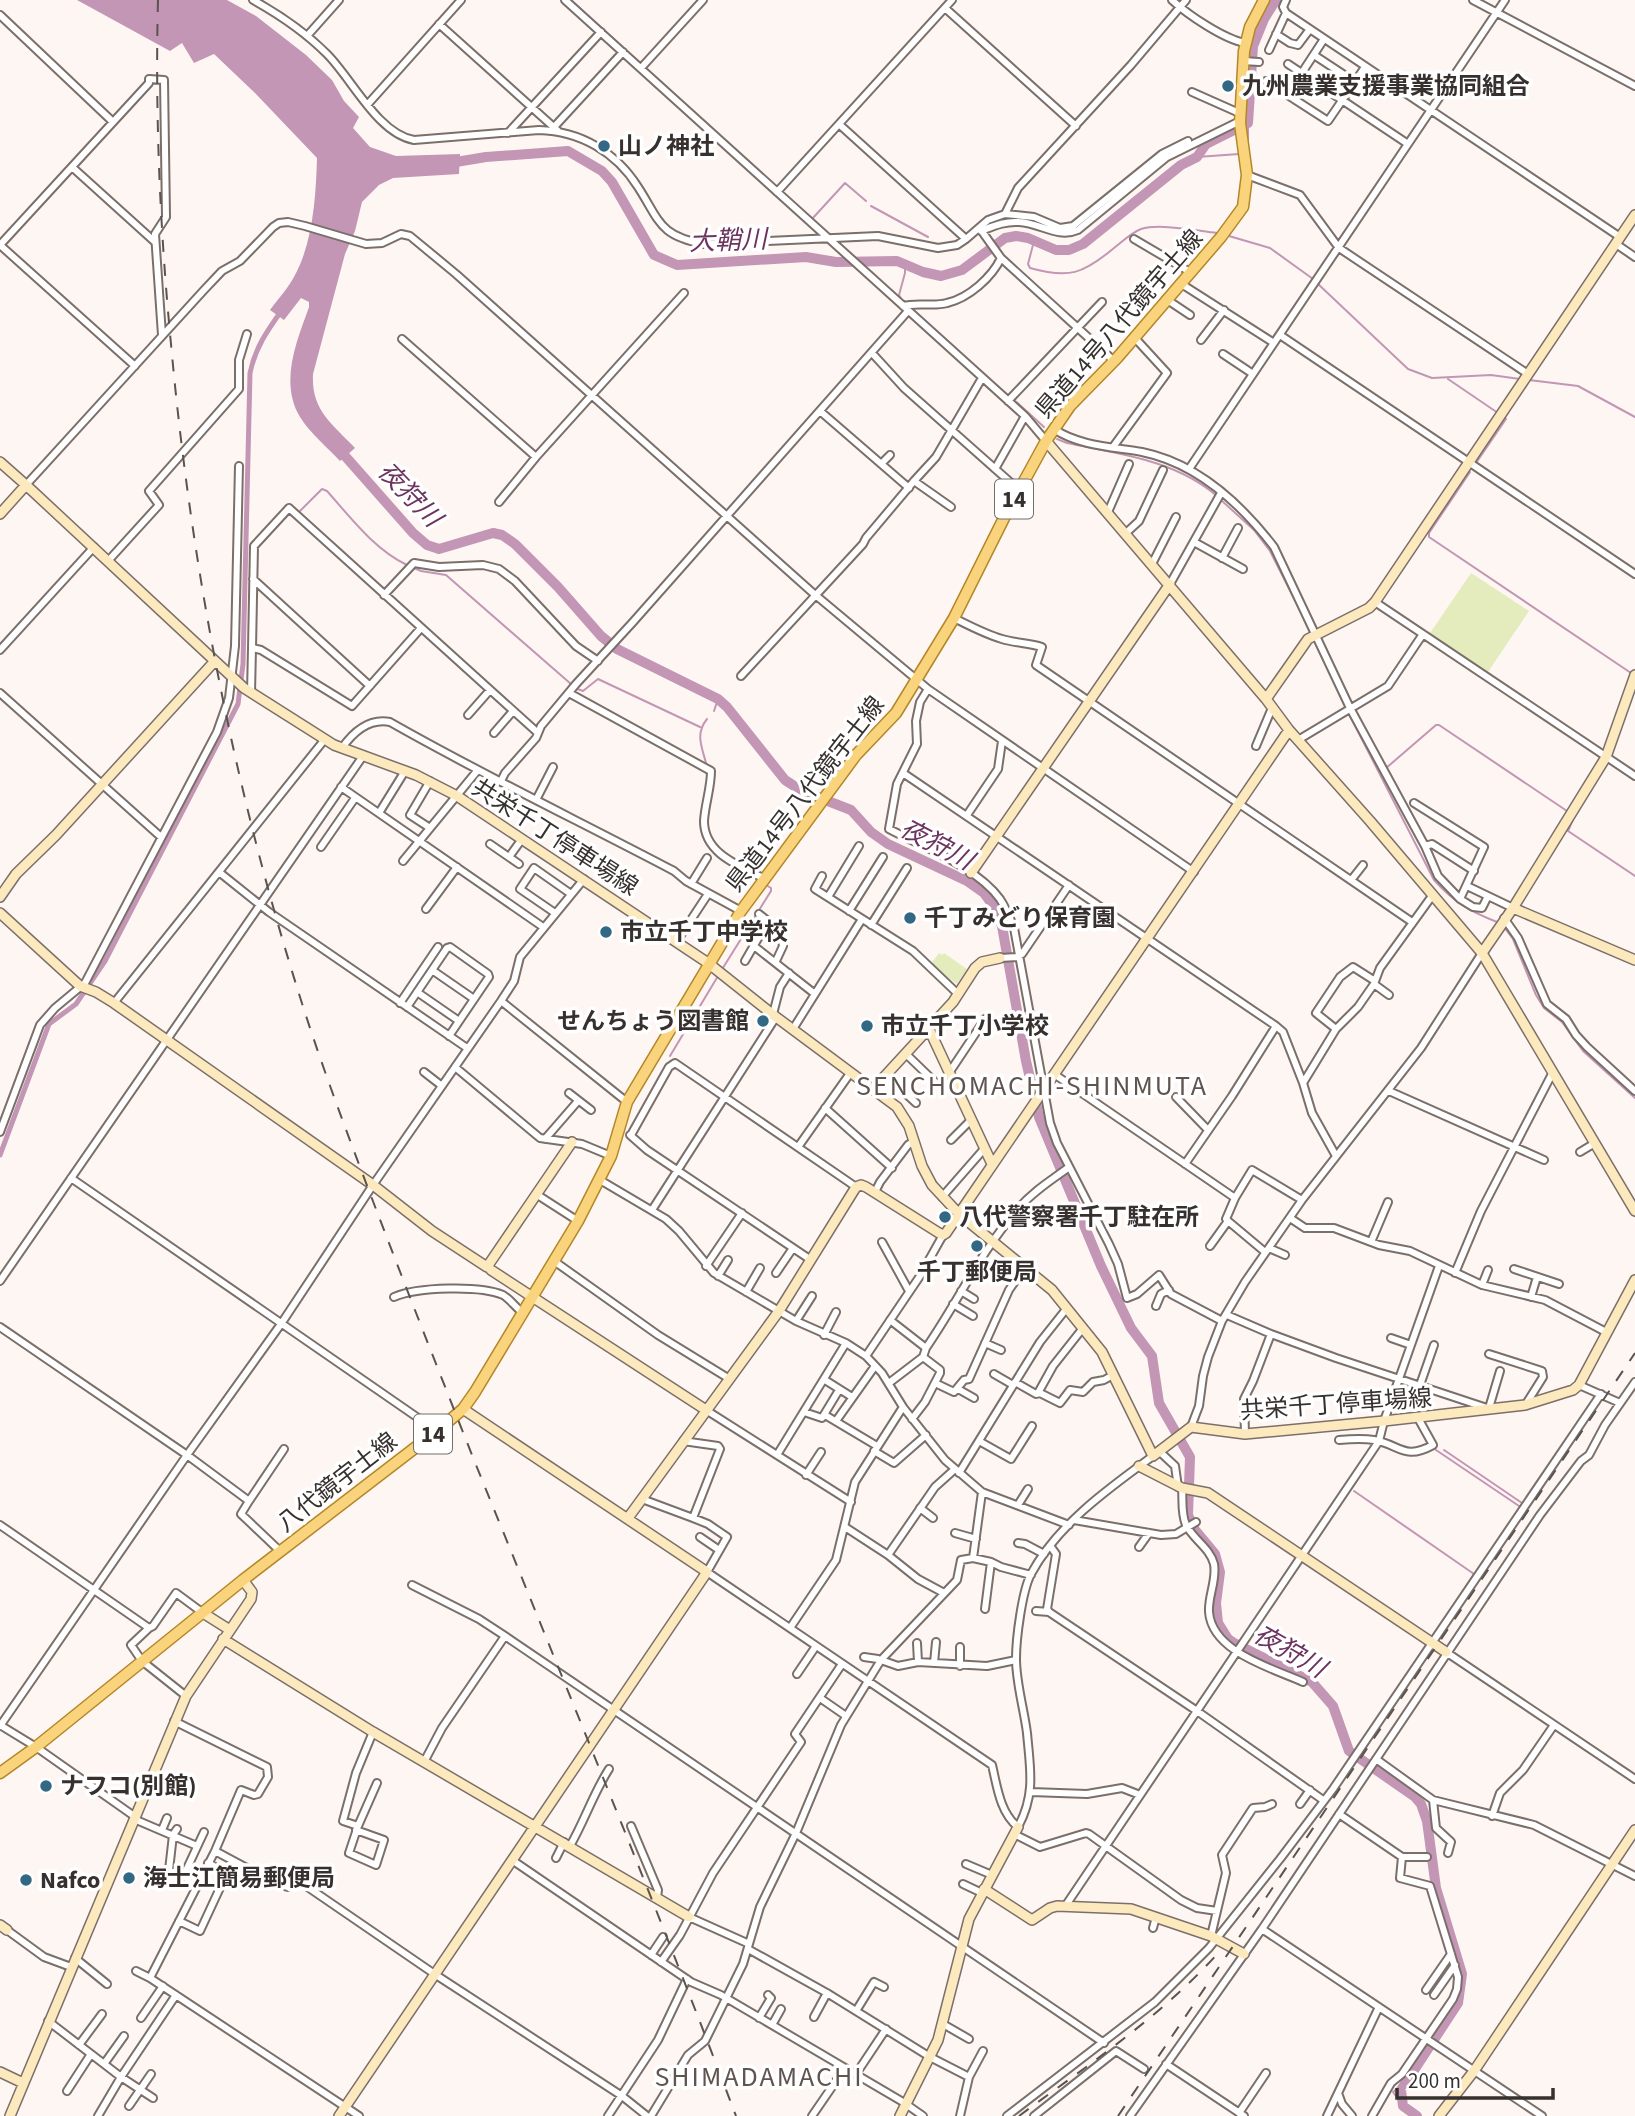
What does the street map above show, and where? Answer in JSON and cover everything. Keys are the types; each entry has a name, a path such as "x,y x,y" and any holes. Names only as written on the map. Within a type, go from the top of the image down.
{"main road":[{"name":"県道14号八代鏡宇土線","path":"710,964 741,911 856,755 896,713 954,618 1046,440 1070,406 1114,361 1224,233 1243,207 1247,176 1240,122 1246,61 1245,43 1264,0"},
{"name":"八代鏡宇土線","path":"0,1773 463,1409 578,1221 611,1156 627,1102 710,964"}],"street":[{"path":"253,0 307,36 329,56 390,130 406,139 557,128 623,52"},
{"path":"307,36 339,0"},
{"path":"368,104 461,0"},
{"path":"565,0 576,6 601,32 643,67 982,378 1011,398 1170,584 1289,730 1482,953 1635,1212"},
{"path":"643,67 703,0"},
{"path":"779,191 952,0"},
{"path":"1172,0 1181,9 1233,40 1245,43"},
{"path":"982,232 1005,214 1018,188 1181,9 1186,0"},
{"path":"1286,0 1283,6 1286,13 1618,240 1635,257"},
{"path":"1474,0 1635,86"},
{"path":"1189,469 1504,0"},
{"path":"945,8 1076,126"},
{"path":"1269,50 1286,13"},
{"path":"0,15 113,122"},
{"path":"439,24 557,128 590,142 624,168 656,220 666,230 683,241 704,244 888,237 937,248 957,245 999,224 1031,223 1063,234 1078,230 1167,157 1240,122 1237,112 1192,92"},
{"path":"1276,34 1298,45 1310,29"},
{"path":"508,132 601,32"},
{"path":"1288,94 1324,39"},
{"path":"1314,55 1355,82"},
{"path":"1246,61 1259,62"},
{"path":"1288,64 1408,144"},
{"path":"1266,81 1328,121 1365,66"},
{"path":"135,366 0,245 149,83 149,79 163,79 166,217 155,234 162,335"},
{"path":"840,125 966,239"},
{"path":"1005,214 1034,217 1060,228 1073,226 1162,154 1192,139 1203,138"},
{"path":"72,167 155,242"},
{"path":"1247,176 1300,195 1339,248 1526,378"},
{"path":"1266,699 1302,644 1369,608 1375,602 1635,215"},
{"path":"0,514 222,271 240,261 273,227 288,222 366,244 382,243 401,234 410,236 914,680 1194,872"},
{"path":"982,232 999,256 1114,361"},
{"path":"1134,239 1190,272"},
{"path":"501,781 572,689 872,353 911,303 947,304 971,292 995,270 999,256"},
{"path":"1180,283 1274,343"},
{"path":"499,502 536,457 684,293"},
{"path":"1166,299 1190,315"},
{"path":"1011,398 1102,302"},
{"path":"1201,340 1224,310"},
{"path":"108,561 159,505 149,491 239,389 239,360 247,334"},
{"path":"1280,335 1635,574"},
{"path":"1113,447 1167,373 1134,337"},
{"path":"402,339 536,457"},
{"path":"872,353 904,388 1019,490"},
{"path":"1223,354 1253,374"},
{"path":"741,676 863,544 936,457 982,378"},
{"path":"820,411 908,488"},
{"path":"995,469 1025,416"},
{"path":"1054,429 1070,438 1158,456 1189,469 1218,497 1259,528 1274,547 1348,709 1425,846 1438,876 1460,898 1479,909 1488,896"},
{"path":"881,464 890,455"},
{"name":"共栄千丁停車場線","path":"0,462 247,690 342,748 430,781 457,796 710,964 897,1107 909,1126 926,1176 959,1214 1052,1290 1067,1308 1102,1352 1156,1454"},
{"path":"1108,512 1129,464"},
{"path":"0,1132 40,1025 85,983 217,732 229,698 232,679 237,600 239,466"},
{"path":"1126,533 1139,521 1163,470"},
{"path":"914,481 951,507"},
{"path":"971,873 1170,584 1218,497"},
{"path":"247,690 252,648 254,546 289,508 538,733"},
{"path":"1152,564 1176,517"},
{"path":"1222,558 1238,528"},
{"path":"1194,542 1243,569"},
{"path":"0,650 94,547"},
{"path":"384,595 414,563 439,567 483,565 499,569 515,581 576,646 599,659"},
{"path":"253,579 370,686"},
{"path":"1375,602 1635,776"},
{"path":"954,618 981,632 1042,647 1036,665 1412,922"},
{"path":"252,648 261,650 352,706 421,628"},
{"path":"1298,740 1388,686 1423,634"},
{"path":"0,897 29,860 56,835 214,662"},
{"path":"900,2116 930,2057 943,2024 969,1919 1029,1803 1031,1792 1028,1750 1016,1660 1025,1591 1031,1575 1044,1554 1072,1522 1110,1486 1189,1430 1199,1406 1203,1376 1225,1318 1302,1200 1421,1048 1513,908 1606,757 1634,678"},
{"path":"572,689 711,771 711,786 704,820 706,835 714,849 763,881"},
{"path":"928,689 920,702 916,721 917,744 897,784 889,829 971,873 991,888 1007,911 1014,928 1050,1123 1069,1168 1114,1254 1127,1298 1137,1294 1159,1275 1169,1290 1225,1318 1490,1409 1500,1371"},
{"path":"468,715 489,690"},
{"path":"0,693 162,837"},
{"path":"1256,746 1272,708"},
{"path":"494,733 513,711"},
{"path":"342,748 365,725 382,720 390,722 477,771 674,871 691,884 741,911"},
{"path":"866,1356 943,1235 1289,730"},
{"path":"114,1003 325,739"},
{"path":"967,815 998,769 1002,741"},
{"path":"0,1281 363,756"},
{"path":"536,800 554,767"},
{"path":"379,813 405,771"},
{"path":"403,861 477,771"},
{"path":"903,773 1283,1032 1312,1113 1336,1156"},
{"path":"430,781 410,815 430,828"},
{"path":"341,787 543,927"},
{"path":"321,847 355,798"},
{"path":"1414,803 1485,847 1460,898"},
{"path":"509,857 522,839"},
{"path":"490,844 519,864"},
{"path":"1425,846 1433,844 1474,871"},
{"path":"828,897 859,846"},
{"path":"849,911 883,857"},
{"path":"691,884 707,858"},
{"path":"1352,879 1363,865"},
{"path":"426,909 457,867"},
{"path":"555,913 520,889 534,868 571,894"},
{"path":"871,925 907,868"},
{"path":"219,872 260,906 467,1048"},
{"path":"822,876 812,888 913,951 958,993"},
{"path":"197,1846 175,1832 162,1830 134,1818 36,1747 0,1726 281,1324 373,1185 501,1001 514,981 520,957 584,879"},
{"path":"1018,957 1069,885"},
{"path":"1467,886 1635,960"},
{"path":"677,941 708,894"},
{"path":"1303,1083 1336,1029 1358,1007 1375,982 1380,968 1432,895"},
{"path":"759,914 780,931 783,946 776,961"},
{"path":"1,918 80,986 114,1003 373,1185 432,1231 487,1267 572,1142"},
{"path":"793,1029 862,919"},
{"path":"1502,922 1518,938 1547,1004 1566,1019 1576,1035 1635,1091"},
{"path":"745,961 764,929"},
{"path":"754,946 815,994"},
{"path":"400,1003 438,947"},
{"path":"407,1007 447,948 450,947 469,960 489,977 449,1036"},
{"path":"873,1089 929,1029 975,968 989,959 1018,957"},
{"path":"1336,1029 1316,1013 1340,977 1353,967 1389,995"},
{"path":"432,971 474,999"},
{"path":"653,1210 774,1015 780,987 789,973"},
{"path":"417,992 459,1021"},
{"path":"501,1001 627,1102"},
{"path":"949,1073 985,1019"},
{"path":"1185,1164 1276,1026"},
{"path":"929,1029 992,1164"},
{"path":"906,1054 937,1084"},
{"path":"811,1260 630,1135 673,1063 856,1187"},
{"path":"455,1067 540,1138 572,1142 611,1156"},
{"path":"424,1072 442,1086"},
{"path":"798,1147 851,1072"},
{"path":"1455,1273 1481,1211 1553,1072"},
{"path":"1054,1074 1235,1198"},
{"path":"902,1090 916,1103"},
{"path":"1389,1091 1544,1160"},
{"path":"569,1093 591,1110"},
{"path":"897,1107 908,1096"},
{"path":"1175,1097 1208,1130"},
{"path":"545,1139 578,1101"},
{"path":"825,1108 892,1168"},
{"path":"951,1140 971,1120"},
{"path":"875,1192 908,1145 914,1141"},
{"path":"1580,1152 1595,1143"},
{"path":"942,1197 984,1149"},
{"path":"889,1383 923,1357 992,1241 1019,1207 1069,1168"},
{"path":"1210,1246 1227,1221 1235,1198 1252,1170 1302,1200"},
{"path":"71,1178 438,1431"},
{"path":"600,1180 653,1210 680,1231 706,1266 718,1276 796,1321 846,1343 866,1356 945,1460 982,1492 1072,1522 1169,1535 1192,1525"},
{"path":"628,1518 779,1311 856,1187 860,1185 875,1192 943,1235"},
{"path":"536,1194 578,1221"},
{"path":"1371,1242 1388,1202"},
{"path":"706,1266 742,1213"},
{"path":"1290,1218 1305,1228 1334,1228 1371,1242 1410,1251 1482,1284 1563,1308 1574,1317 1606,1332"},
{"path":"1227,1221 1267,1250 1285,1255"},
{"path":"882,1242 909,1291"},
{"path":"776,1273 793,1248"},
{"path":"718,1276 728,1260"},
{"path":"554,1261 658,1335 728,1378"},
{"path":"1066,1905 1379,1441 1439,1266"},
{"path":"935,1383 952,1392 958,1389 964,1380 969,1379 1009,1290 1025,1267"},
{"path":"746,1292 760,1268"},
{"path":"1514,1269 1559,1284"},
{"path":"491,1270 851,1502"},
{"path":"1482,1284 1488,1270"},
{"path":"1531,1297 1537,1277"},
{"path":"1620,1402 1578,1385 1635,1280"},
{"path":"394,1297 440,1289 464,1289 504,1296 523,1313"},
{"path":"1156,1306 1161,1294 1169,1290"},
{"path":"961,1292 974,1299"},
{"path":"796,1321 812,1296"},
{"path":"953,1304 973,1316"},
{"path":"888,1555 935,1487 957,1471 979,1441 1040,1342 1067,1308"},
{"path":"824,1335 836,1312"},
{"path":"890,1320 926,1348"},
{"path":"0,1327 187,1455 249,1501"},
{"path":"1038,1393 1053,1366 1083,1328"},
{"path":"1245,1434 1244,1399 1271,1334"},
{"path":"1391,1338 1411,1345"},
{"path":"777,1455 846,1343"},
{"path":"985,1343 1001,1350"},
{"path":"1420,1385 1434,1345"},
{"path":"1489,1354 1542,1371 1543,1377 1525,1405"},
{"path":"912,1419 935,1383 940,1370 923,1357"},
{"path":"836,1421 875,1366"},
{"path":"994,1374 1038,1393 1062,1407 1070,1390 1083,1392 1093,1382 1113,1375"},
{"path":"825,1380 852,1396"},
{"path":"1130,2116 1262,1929 1540,1515 1588,1455 1620,1402 1635,1383"},
{"name":"共栄千丁停車場線","path":"1189,1430 1245,1434 1418,1418 1525,1405 1573,1390 1578,1385"},
{"path":"958,1389 974,1398"},
{"path":"804,1412 819,1418 825,1415 839,1390"},
{"path":"1007,2116 1156,2003 1280,1859 1352,1761 1601,1394"},
{"path":"790,1629 836,1560 855,1482 903,1407"},
{"path":"463,1409 992,1765 997,1790 1016,1830 1040,1847 1086,1833 1181,1900 1197,1908 1217,1911"},
{"path":"825,1415 894,1463 926,1435"},
{"path":"1339,1440 1379,1441 1415,1452 1433,1445 1418,1418"},
{"path":"979,1441 1011,1458 1032,1426"},
{"path":"683,1441 718,1446 720,1449 693,1518"},
{"path":"281,1552 242,1514 284,1449"},
{"path":"806,1475 821,1452"},
{"path":"1156,1454 1175,1466 1181,1488 1183,1515 1192,1525 1214,1564 1209,1613 1212,1624 1225,1644 1303,1682"},
{"path":"1139,1466 1181,1488 1208,1493 1635,1779"},
{"path":"1018,1505 1028,1489"},
{"path":"973,1558 982,1492"},
{"path":"339,2116 707,1572 727,1536 708,1524 642,1499"},
{"path":"920,1508 933,1518"},
{"path":"0,1525 149,1628"},
{"path":"845,1527 888,1555 918,1580 944,1593"},
{"path":"955,1533 976,1539"},
{"path":"1139,1547 1149,1533"},
{"path":"700,1538 719,1550"},
{"path":"1018,1543 1026,1544 1044,1554"},
{"path":"1049,1612 1047,1609 1056,1554 1051,1547"},
{"path":"215,1851 277,1884 288,1886 293,1877 649,2116 688,2055 705,2041 748,1946 760,1907 796,1833 846,1716 881,1660 957,1580 961,1560 973,1558 1031,1575"},
{"path":"985,1609 991,1562"},
{"path":"13,2115 48,2021 174,1721 186,1696 251,1599 252,1592 243,1580"},
{"path":"412,1585 479,1619 505,1636 1104,2043"},
{"path":"186,1696 142,1661 131,1645 153,1626 176,1593 230,1630"},
{"path":"1036,1611 1049,1612 1197,1711 1323,1800"},
{"path":"424,1762 442,1728 505,1636"},
{"path":"223,1639 424,1762 690,1917 748,1946 930,2057 969,2077"},
{"path":"934,1663 936,1642"},
{"path":"917,1643 918,1662"},
{"path":"797,1674 816,1646"},
{"path":"960,1647 960,1666"},
{"path":"864,1657 898,1666 918,1662 987,1667 1016,1660"},
{"path":"661,1962 690,1917 708,1881 802,1742 795,1734 842,1664"},
{"path":"820,1698 846,1716"},
{"path":"150,1978 215,1851 241,1790 254,1796 268,1777 267,1767 174,1721"},
{"path":"1492,1815 1500,1793 1524,1770 1554,1724"},
{"path":"373,1732 356,1773 343,1821 357,1828 384,1840 376,1865 349,1853 357,1828 377,1783"},
{"path":"1376,1759 1433,1804 1537,1827 1635,1876"},
{"path":"556,1857 586,1817 594,1794 609,1769"},
{"path":"1031,1792 1087,1794 1122,1788 1140,1795"},
{"path":"1300,1804 1310,1790"},
{"path":"1213,1937 1226,1872 1222,1855 1253,1808 1272,1804"},
{"path":"1433,1804 1436,1828 1451,1842 1448,1853"},
{"path":"1339,1814 1402,1857 1427,1857"},
{"path":"162,1830 167,1818"},
{"path":"631,1826 658,1890 657,1897"},
{"path":"1439,2116 1474,2071 1635,1830"},
{"path":"175,1832 169,1870 197,1883"},
{"path":"183,1877 204,1832"},
{"path":"1372,2116 1391,2083 1399,2079 1429,2042 1456,1995 1458,1983 1455,1965 1430,1886 1400,1878 1402,1857"},
{"path":"512,1860 687,1979 772,2025 923,2116"},
{"path":"179,1920 200,1931 226,1875 208,1863"},
{"path":"966,1864 992,1875"},
{"path":"963,1884 983,1891 1032,1920 1050,1908 1066,1905 1131,1909 1213,1937 1244,1954"},
{"path":"1153,1927 1156,1917"},
{"path":"4,1928 44,1957 73,1962 107,1984"},
{"path":"1262,1929 1542,2116"},
{"path":"651,1955 663,1937"},
{"path":"1426,1990 1451,1954"},
{"path":"1434,1995 1455,1965"},
{"path":"136,1971 163,1986 359,2116"},
{"path":"608,2116 658,2040 687,1979"},
{"path":"856,2011 874,1982 884,1987"},
{"path":"141,2018 163,1986"},
{"path":"814,2017 827,1993"},
{"path":"759,2018 771,1998 768,1995"},
{"path":"98,2116 176,1996"},
{"path":"1327,2116 1379,2007"},
{"path":"772,2025 781,2010"},
{"path":"79,2045 102,2014"},
{"path":"48,2021 153,2098"},
{"path":"943,2024 969,2039"},
{"path":"856,2074 886,2029"},
{"path":"104,2064 124,2036"},
{"path":"960,2116 969,2077 983,2051"},
{"path":"1034,2116 1116,2052 1144,2069"},
{"path":"67,2091 91,2054"},
{"path":"1166,2064 1241,2114 1266,2073"},
{"path":"812,2116 845,2068"},
{"path":"0,2072 23,2083"},
{"path":"129,2106 151,2074"},
{"path":"1338,2093 1352,2116"}],"green space":[{"path":"1471,573 1529,611 1486,675 1428,636"},
{"path":"939,953 944,953 967,969 957,984 930,965"}],"shaded area":[{"path":"77,0 227,0 256,16 306,55 332,80 344,101 359,117 353,128 370,147 396,156 460,154 459,174 393,178 379,185 362,202 355,231 345,254 313,374 315,397 319,407 355,448 340,461 304,423 294,404 291,390 292,362 309,302 301,298 284,320 270,310 293,279 306,248 314,203 317,158 214,54 194,63 182,43 170,51"}],"waterway":[{"path":"571,0 699,117"},
{"name":"大鞘川","path":"450,163 486,157 568,151 602,171 612,182 654,255 677,265 806,257 836,262 897,261 941,276 962,270 1005,238 1028,238 1056,250 1069,250 1083,244 1181,165 1197,157 1206,144 1248,123 1253,46 1264,19 1276,0"},
{"path":"1248,123 1248,143"},
{"path":"1197,157 1239,154"},
{"path":"812,219 845,183 866,201"},
{"path":"871,206 928,237"},
{"path":"1034,241 1028,264 1030,268 1066,273 1093,264 1141,229 1168,227 1217,233"},
{"path":"1229,236 1270,248 1313,279"},
{"path":"901,299 899,295 905,265"},
{"path":"1317,283 1408,369 1432,378 1491,375 1520,379"},
{"path":"911,308 1009,396"},
{"path":"0,1155 49,1024 76,1004 105,961 238,704 243,664 250,373 258,348 282,310"},
{"path":"1448,379 1498,413"},
{"path":"1529,380 1578,386 1635,417"},
{"path":"1013,399 1044,427"},
{"path":"1476,463 1506,419 1503,416"},
{"path":"1057,439 1165,466 1201,484 1217,496"},
{"name":"夜狩川","path":"338,448 413,533 427,545 439,549 493,533 502,535 515,544 601,636 617,649 718,699 785,780 802,791 851,810 871,832 888,844 967,881 984,893 995,908 1002,926 1026,1061 1039,1117 1101,1266 1131,1328 1152,1356 1159,1403 1190,1457 1188,1515 1195,1530 1215,1554 1220,1572 1216,1603 1218,1623 1228,1639 1234,1643 1312,1682 1333,1706 1349,1751 1415,1797 1421,1804 1427,1821 1436,1888 1462,1974 1458,2003 1401,2090 1403,2106 1417,2116"},
{"path":"1470,472 1429,533 1429,537 1631,673"},
{"path":"299,512 322,489 327,491 374,542 407,565"},
{"path":"1221,500 1254,530 1270,551 1311,632"},
{"path":"412,567 446,575 571,684"},
{"path":"1315,641 1347,709"},
{"path":"575,688 583,691 598,679 700,727"},
{"path":"714,711 718,699"},
{"path":"1349,714 1434,880 1462,905 1497,922"},
{"path":"707,719 700,736 707,767"},
{"path":"1385,769 1439,725 1567,811"},
{"path":"702,810 701,828 706,843 716,855 731,865"},
{"path":"1574,817 1568,831 1635,876"},
{"path":"721,971 771,891 766,885"},
{"path":"1504,927 1513,939 1544,1008 1562,1022 1583,1051 1635,1098"},
{"path":"670,1056 718,976"},
{"path":"1436,1450 1519,1506"},
{"path":"1444,1450 1522,1503"},
{"path":"1354,1491 1474,1574 1463,1591"},
{"path":"1403,2106 1393,2092 1405,2082"}],"railway":[{"path":"158,0 159,172 171,344 180,427 203,592 254,837 316,1047 383,1229 736,2116"},
{"path":"1118,2116 1635,1353"},
{"path":"1019,2116 1149,2019 1219,1952"}],"place":[{"name":"九州農業支援事業協同組合","path":"1228,86"},
{"name":"山ノ神社","path":"604,146"},
{"name":"千丁みどり保育園","path":"910,918"},
{"name":"市立千丁中学校","path":"606,932"},
{"name":"せんちょう図書館","path":"763,1021"},
{"name":"市立千丁小学校","path":"867,1026"},
{"name":"八代警察署千丁駐在所","path":"945,1217"},
{"name":"千丁郵便局","path":"977,1246"},
{"name":"ナフコ(別館)","path":"46,1786"},
{"name":"海士江簡易郵便局","path":"129,1878"},
{"name":"Nafco","path":"26,1880"}],"district":[{"name":"SENCHOMACHI-SHINMUTA","path":"1032,1085"},
{"name":"SHIMADAMACHI","path":"759,2076"}]}
